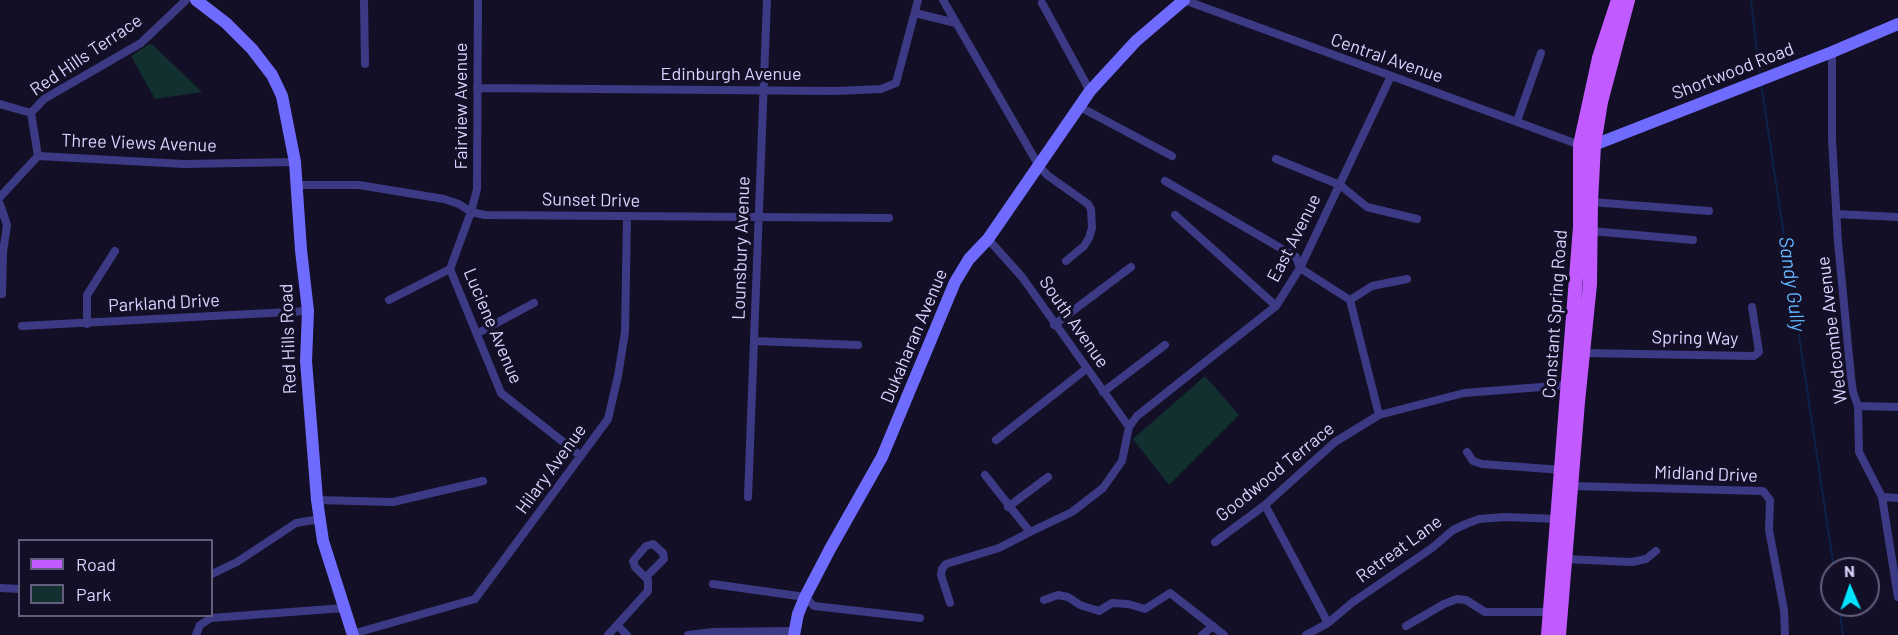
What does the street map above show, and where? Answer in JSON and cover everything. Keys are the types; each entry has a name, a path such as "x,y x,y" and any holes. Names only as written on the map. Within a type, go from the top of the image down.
{"main road":[{"name":"Red Hills Road","path":"196,0 226,23 252,48 272,75 282,96 295,162 308,311 306,361 317,500 323,541 353,634"},
{"name":"Dukaharan Avenue","path":"794,633 805,597 882,457 955,282 969,259 988,238 1090,91 1136,41 1184,0"},
{"name":"Constant Spring Road","path":"1548,635 1587,145 1599,58 1618,0"},
{"name":"Constant Spring Road","path":"1559,635 1590,284 1591,202 1587,145 1628,0"},
{"name":"Shortwood Road","path":"1587,145 1832,52 1898,24"}],"street":[{"name":"Red Hills Terrace","path":"31,113 44,99 141,43 186,0"},
{"path":"364,0 366,64"},
{"name":"Fairview Avenue","path":"471,212 477,189 477,0"},
{"name":"Lounsbury Avenue","path":"748,497 766,0"},
{"name":"Edinburgh Avenue","path":"477,88 881,89 896,83 918,0"},
{"path":"943,0 1039,166 1047,175 1088,204 1091,209 1092,228 1089,237 1084,246 1066,261"},
{"name":"Central Avenue","path":"1184,0 1345,61 1587,145"},
{"path":"1042,3 1090,91"},
{"path":"915,13 956,23"},
{"name":"Wedcombe Avenue","path":"1832,52 1832,139 1836,214 1852,392 1858,406 1859,452 1882,496 1898,597"},
{"path":"1517,121 1541,53"},
{"name":"East Avenue","path":"1129,427 1137,416 1276,306 1300,268 1391,76"},
{"name":"Red Hills Terrace","path":"0,104 31,113"},
{"path":"1080,107 1172,156"},
{"name":"Red Hills Terrace","path":"31,113 38,156"},
{"name":"Three Views Avenue","path":"0,197 38,156 184,164 295,162"},
{"path":"1276,159 1340,185 1367,207 1417,219"},
{"path":"1165,181 1296,257 1300,268 1350,300 1379,415"},
{"name":"Sunset Drive","path":"297,185 359,185 444,199 459,204 471,212 485,215 758,219 889,218"},
{"path":"1591,202 1709,211"},
{"path":"0,204 8,225 3,252 2,294"},
{"name":"Luciene Avenue","path":"471,212 450,269 501,393 581,456"},
{"path":"1836,214 1898,217"},
{"path":"1175,215 1276,306"},
{"name":"Hilary Avenue","path":"353,634 475,599 608,418 625,332 627,217"},
{"path":"1591,231 1692,240"},
{"name":"South Avenue","path":"988,238 1022,277 1054,325 1129,427"},
{"path":"87,324 87,295 115,251"},
{"path":"1054,325 1131,267"},
{"path":"389,300 450,269"},
{"path":"1350,300 1372,286 1407,279"},
{"path":"478,333 534,303"},
{"name":"Spring Way","path":"1583,353 1754,356 1759,351 1752,307"},
{"name":"Parkland Drive","path":"22,326 308,311"},
{"path":"754,341 858,345"},
{"path":"1103,392 1164,345"},
{"path":"996,440 1086,369"},
{"name":"Goodwood Terrace","path":"1215,542 1265,505 1335,442 1379,415 1464,393 1567,385"},
{"path":"1858,406 1898,407"},
{"path":"950,603 941,575 946,564 999,548 1072,512 1102,488 1122,461 1129,427"},
{"path":"1467,452 1473,461 1482,464 1562,470"},
{"path":"986,475 1008,507 1030,532"},
{"path":"1008,507 1048,477"},
{"path":"317,500 393,502 483,481"},
{"name":"Midland Drive","path":"1571,486 1763,491 1770,500 1769,530 1784,609 1785,635"},
{"path":"1882,496 1898,498"},
{"path":"1265,505 1328,623"},
{"name":"Retreat Lane","path":"1306,635 1316,633 1353,602 1432,548 1453,530 1466,524 1479,519 1505,517 1559,519"},
{"path":"213,574 237,562 296,523 320,519"},
{"path":"1565,560 1632,562 1646,560 1656,551"},
{"path":"608,635 648,591 650,583 646,577"},
{"path":"712,584 805,597 814,606 920,618"},
{"path":"0,588 18,589"},
{"path":"1044,600 1058,595 1099,611 1112,603 1128,604 1145,609 1170,593 1224,635"},
{"path":"1407,626 1457,599 1466,600 1485,612 1551,612"},
{"path":"196,635 200,625 211,618 344,608"},
{"path":"617,625 627,635"},
{"path":"1202,635 1213,626"},
{"path":"692,635 742,630 794,633"}],"green space":[{"path":"149,44 153,45 202,92 155,99 131,56"},
{"path":"1205,376 1239,415 1169,485 1133,439"}],"waterway":[{"name":"Sandy Gully","path":"1751,0 1760,75"},
{"name":"Sandy Gully","path":"1761,83 1832,557"},
{"name":"Sandy Gully","path":"1841,617 1843,635"}]}
